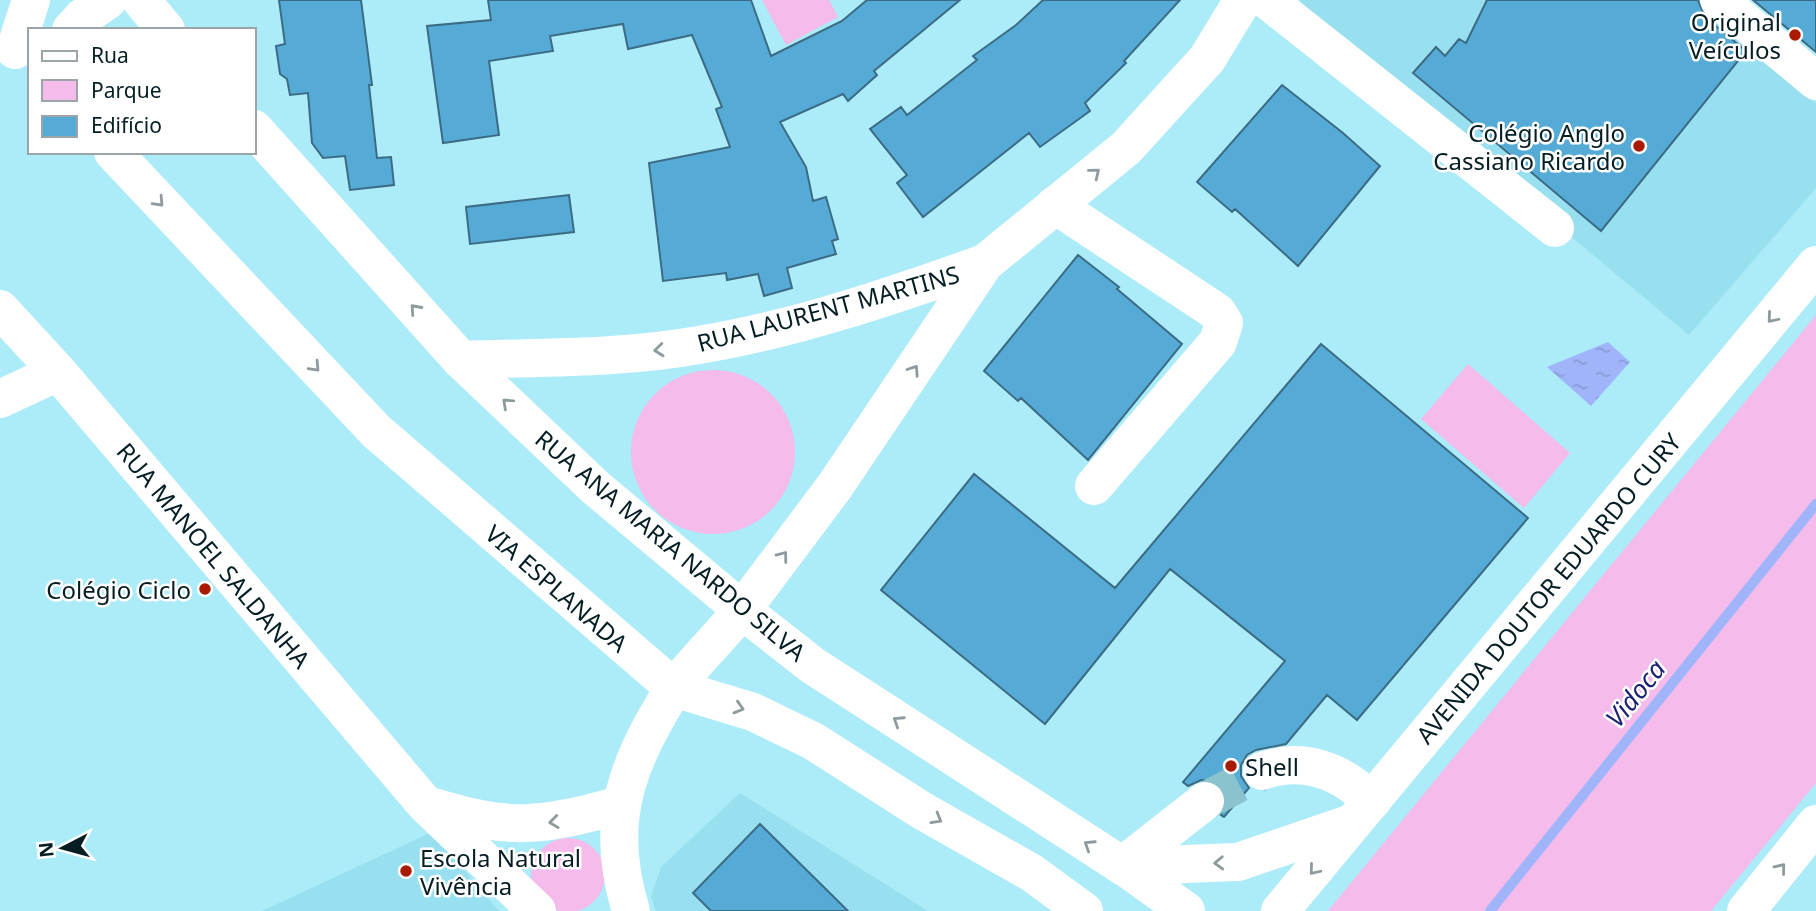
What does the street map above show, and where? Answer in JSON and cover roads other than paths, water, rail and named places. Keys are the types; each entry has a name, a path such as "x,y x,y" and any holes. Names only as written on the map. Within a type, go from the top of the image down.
{"main road":[{"path":"15,50 31,0"},
{"path":"73,28 83,17 108,0"},
{"path":"141,0 164,28"},
{"name":"RUA LAURENT MARTINS","path":"631,911 619,859 620,805 639,750 674,688 741,610 841,477 985,263 1126,148 1207,59 1243,0"},
{"path":"1267,0 1555,228"},
{"path":"1719,0 1816,81"},
{"name":"RUA ANA MARIA NARDO SILVA","path":"256,131 461,360 595,487 741,610 812,665 1127,869 1186,911"},
{"name":"VIA ESPLANADA","path":"115,154 376,431 674,688 753,712 813,741 921,810 1032,873 1084,911"},
{"path":"1055,205 1217,312 1224,323 1218,342 1094,486"},
{"name":"RUA LAURENT MARTINS","path":"461,360 616,354 699,346 902,292 985,263"},
{"name":"AVENIDA DOUTOR EDUARDO CURY","path":"1280,911 1816,265"},
{"name":"RUA MANOEL SALDANHA","path":"0,309 58,372 425,804 537,911"},
{"path":"0,399 58,372"},
{"path":"1127,869 1238,862 1363,812 1354,783 1330,771 1306,765 1262,771"},
{"path":"1127,869 1205,801"},
{"path":"425,804 474,820 514,825 560,822 620,805"},
{"path":"1746,911 1816,824"}],"water":[{"path":"1608,342 1630,362 1591,406 1547,367"}],"waterway":[{"name":"Vidoca","path":"1490,911 1816,504"}],"tunnel":[{"path":"1205,801 1262,771"}],"place":[{"name":"Original Veículos","path":"1795,35"},
{"name":"Colégio Anglo Cassiano Ricardo","path":"1639,146"},
{"name":"Colégio Ciclo","path":"205,589"},
{"name":"Shell","path":"1231,766"},
{"name":"Escola Natural Vivência","path":"406,871"}]}
